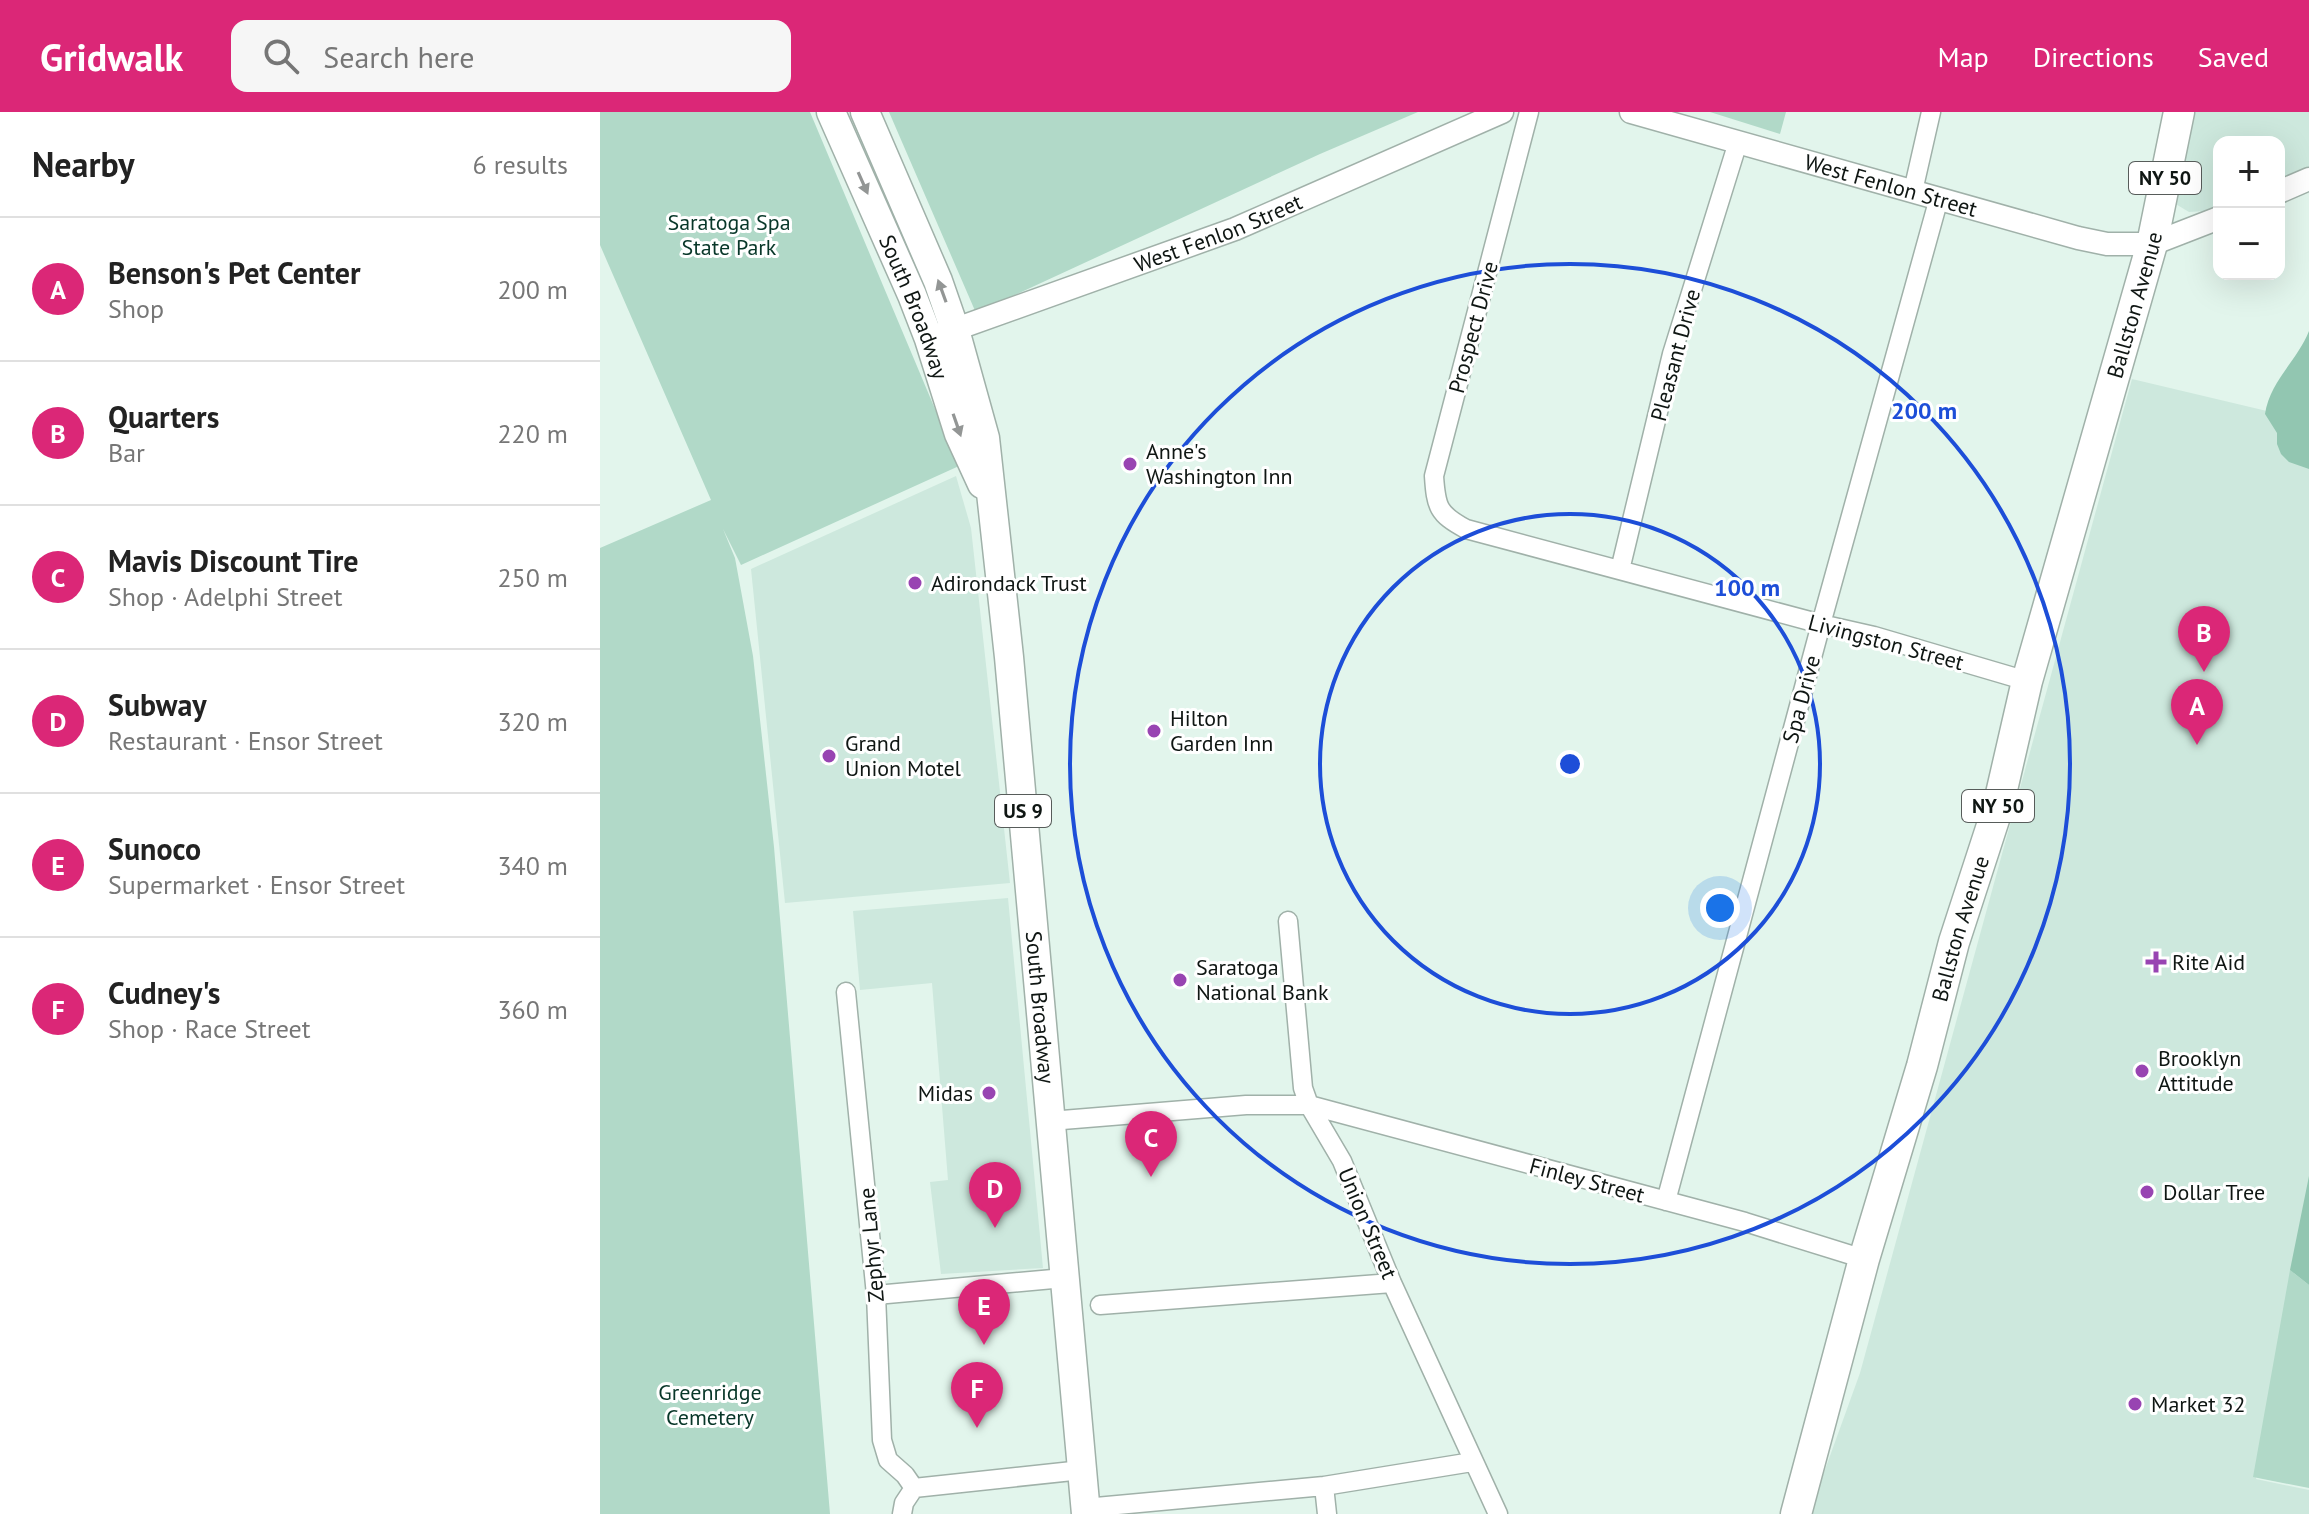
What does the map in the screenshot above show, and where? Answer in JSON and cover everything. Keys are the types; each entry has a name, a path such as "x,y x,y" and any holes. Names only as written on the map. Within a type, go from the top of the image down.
{"highway":[{"name":"Ballston Avenue","path":"1796,1514 1954,942 1998,807 2027,681 2152,244 2179,112"}],"main road":[{"name":"South Broadway","path":"831,112 912,295 942,334 985,438 1011,673 1085,1511"},
{"name":"South Broadway","path":"865,112 938,281 942,334"}],"street":[{"name":"West Fenlon Street","path":"942,334 1235,229 1502,112"},
{"name":"Prospect Drive","path":"1466,529 1440,511 1435,498 1434,476 1529,112"},
{"name":"West Fenlon Street","path":"1631,112 2078,238 2107,244 2152,244"},
{"path":"1913,191 1931,112"},
{"name":"Pleasant Drive","path":"1620,570 1672,354 1738,142"},
{"path":"2285,189 2309,179"},
{"name":"Spa Drive","path":"1666,1201 1939,198"},
{"path":"2152,244 2213,220"},
{"name":"Livingston Street","path":"1466,529 1874,636 2027,681"},
{"name":"Union Street","path":"1288,921 1303,1088 1309,1105 1342,1161 1392,1283 1498,1514"},
{"name":"Zephyr Lane","path":"846,992 876,1295 882,1440 888,1460 914,1488"},
{"name":"Finley Street","path":"1050,1121 1246,1105 1309,1105 1745,1222 1864,1259"},
{"path":"876,1295 1064,1278"},
{"path":"1100,1305 1392,1283"},
{"path":"1085,1511 1324,1486 1472,1462"},
{"path":"902,1514 904,1503 914,1488 1082,1470"},
{"path":"1324,1486 1327,1514"}],"shaded area":[{"path":"2192,112 2309,112 2309,167 2285,177 2285,136 2213,136 2213,208 2189,212 2174,203"},
{"path":"2132,379 2309,421 2309,1191 2256,1479 2309,1490 2309,1514 1811,1514 1860,1373"},
{"path":"956,476 971,528 1010,883 785,903 751,569"},
{"path":"1008,898 1043,1268 941,1274 930,1182 948,1180 932,983 860,990 853,911"}],"green space":[{"name":"Greenridge Cemetery","path":"600,112 810,112 959,466 741,565 723,529 735,558 753,656 774,847 830,1514 600,1514 600,548 711,500 600,245"},
{"path":"889,112 1418,112 976,313"},
{"path":"1710,112 1786,112 1780,134"},
{"path":"2309,331 2309,469 2289,462 2281,454 2277,433 2265,414 2272,391"},
{"path":"2309,1176 2309,1285 2290,1270"},
{"path":"2290,1270 2309,1285 2309,1488 2253,1477"}],"place":[{"name":"Anne's Washington Inn","path":"1130,464"},
{"name":"Adirondack Trust","path":"915,583"},
{"name":"Quarters","path":"2204,672"},
{"name":"Hilton Garden Inn","path":"1154,731"},
{"name":"Benson's Pet Center","path":"2197,745"},
{"name":"Grand Union Motel","path":"829,756"},
{"name":"Rite Aid","path":"2156,962"},
{"name":"Saratoga National Bank","path":"1180,980"},
{"name":"Brooklyn Attitude","path":"2142,1071"},
{"name":"Midas","path":"989,1093"},
{"name":"Mavis Discount Tire","path":"1151,1177"},
{"name":"Dollar Tree","path":"2147,1192"},
{"name":"Subway","path":"995,1228"},
{"name":"Sunoco","path":"984,1345"},
{"name":"Market 32","path":"2135,1404"},
{"name":"Cudney's","path":"977,1428"}],"park label":[{"name":"Saratoga Spa State Park","path":"729,234"}]}
